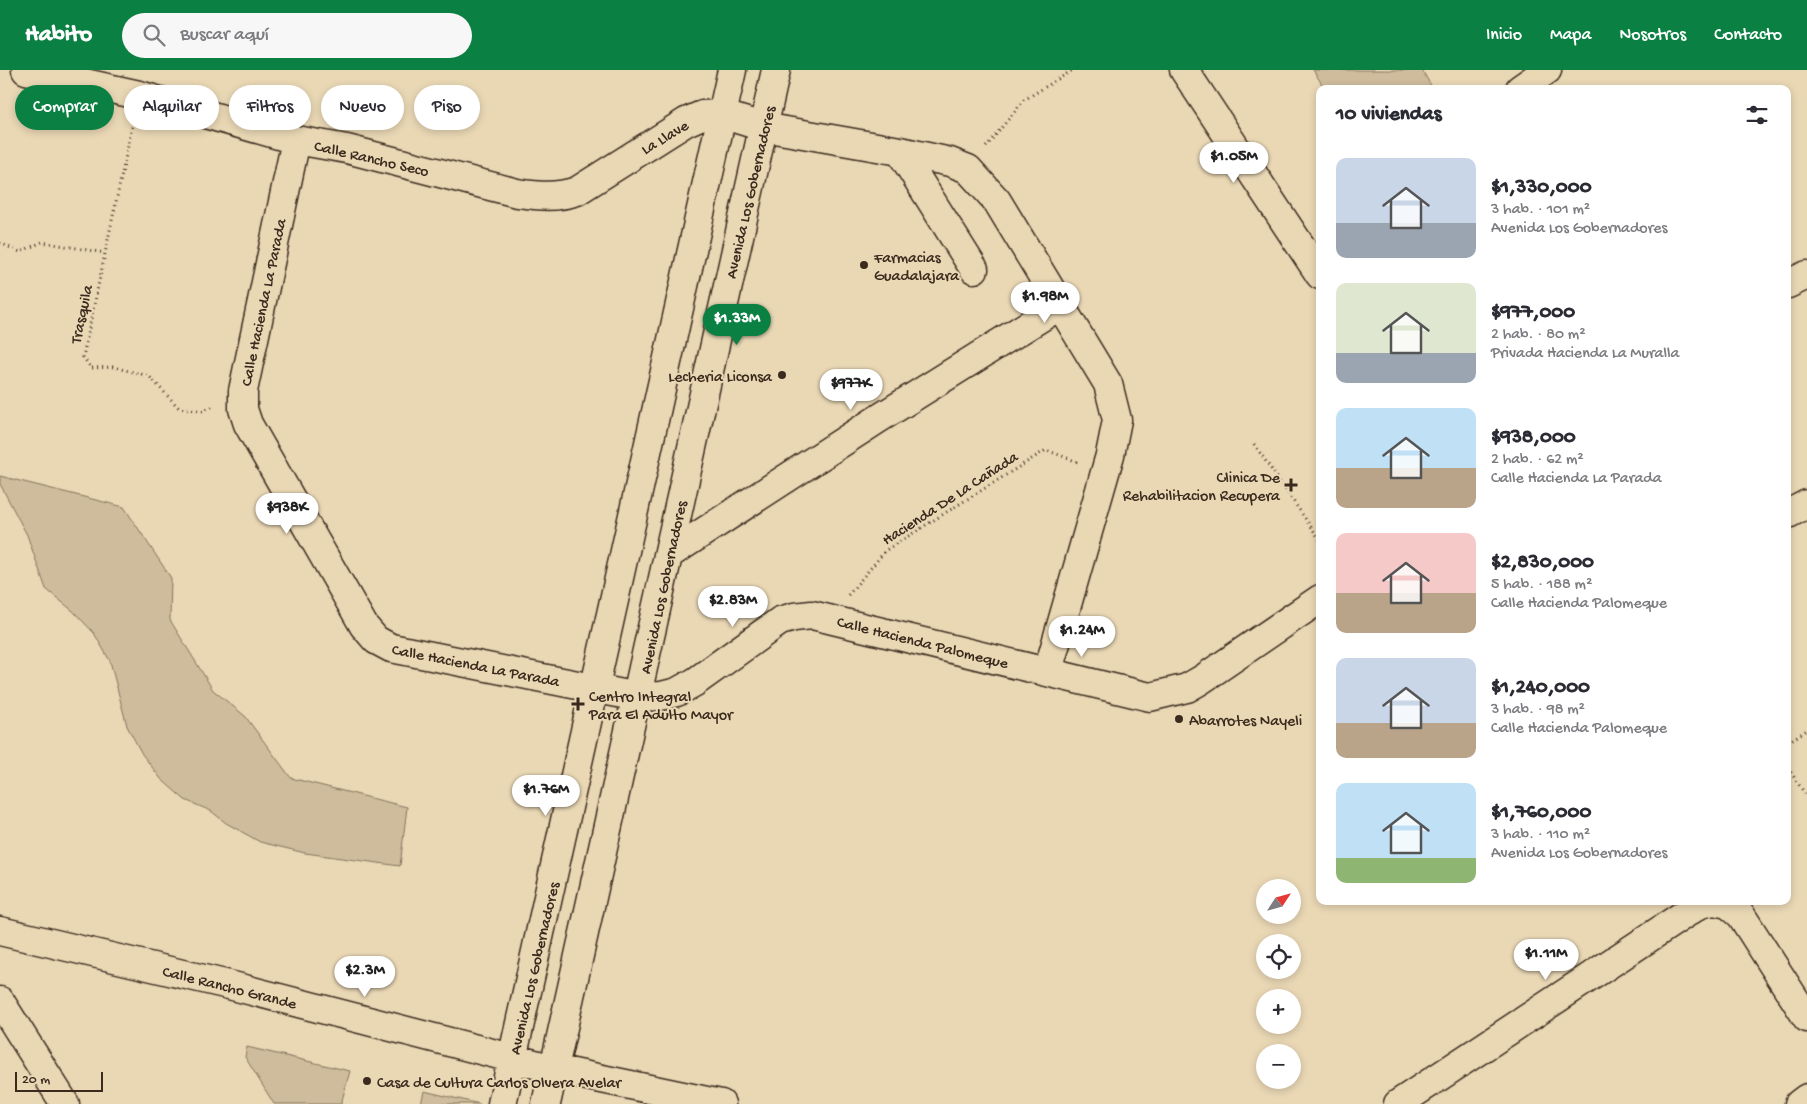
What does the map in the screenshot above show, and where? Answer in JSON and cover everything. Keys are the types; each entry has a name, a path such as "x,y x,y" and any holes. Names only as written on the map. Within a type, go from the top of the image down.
{"street":[{"name":"Calle Rancho Seco","path":"26,70 52,73 124,91"},
{"name":"Avenida Los Gobernadores","path":"502,1104 732,70"},
{"name":"Avenida Los Gobernadores","path":"546,1104 776,70"},
{"path":"1184,70 1316,268"},
{"path":"1526,85 1548,70"},
{"name":"La Llave","path":"599,177 686,122 702,115 721,114 763,127 900,151 950,162 968,169"},
{"name":"Calle Rancho Seco","path":"219,118 296,140 347,150 517,193 542,197 559,197 577,191 599,177"},
{"name":"Calle Hacienda La Parada","path":"296,140 243,391 244,409 258,443 364,626 376,640 391,648 438,659 596,687 638,697"},
{"path":"900,151 974,269"},
{"path":"968,169 997,201 1108,384 1117,420 1105,473 1048,671"},
{"path":"1791,283 1807,275"},
{"path":"668,554 878,418 1059,306"},
{"path":"1791,512 1807,504"},
{"name":"Calle Hacienda Palomeque","path":"638,697 661,696 677,692 695,682 780,621 812,615 1150,697 1174,691 1201,680 1316,602"},
{"path":"1398,1104 1698,905"},
{"path":"1723,905 1741,915 1807,1018"},
{"name":"Calle Rancho Grande","path":"0,931 229,985 554,1069 722,1104"},
{"path":"0,1001 8,1030 65,1104"},
{"path":"1799,1104 1807,1098"}],"path":[{"path":"968,169 1024,100 1073,70"},
{"name":"Trasquila","path":"132,130 84,356 91,368 113,367 149,376 178,408 204,411 243,391"},
{"path":"0,243 20,252 42,242 105,254"},
{"path":"1254,444 1316,534"},
{"name":"Hacienda De La Cañada","path":"829,618 886,550 1046,450 1105,473"},
{"path":"1791,740 1807,730"},
{"path":"1791,773 1807,797"}],"shaded area":[{"path":"1313,70 1422,70 1431,85 1322,85"},
{"path":"0,476 124,507 171,578 170,620 213,690 245,716 291,778 407,807 400,866 305,853 260,842 226,823 211,811 185,800 161,779 142,754 127,726 110,661 94,633 73,611 46,589 27,535 0,484"},
{"path":"247,1047 350,1071 341,1104 274,1104 245,1057"},
{"path":"424,1091 480,1104 421,1104"}],"place":[{"name":"Farmacias Guadalajara","path":"864,265"},
{"name":"Lecheria Liconsa","path":"782,375"},
{"name":"Clinica De Rehabilitacion Recupera","path":"1291,485"},
{"name":"Centro Integral Para El Adulto Mayor","path":"578,704"},
{"name":"Abarrotes Nayeli","path":"1179,719"},
{"name":"Casa de Cultura Carlos Olvera Avelar","path":"367,1081"}]}
